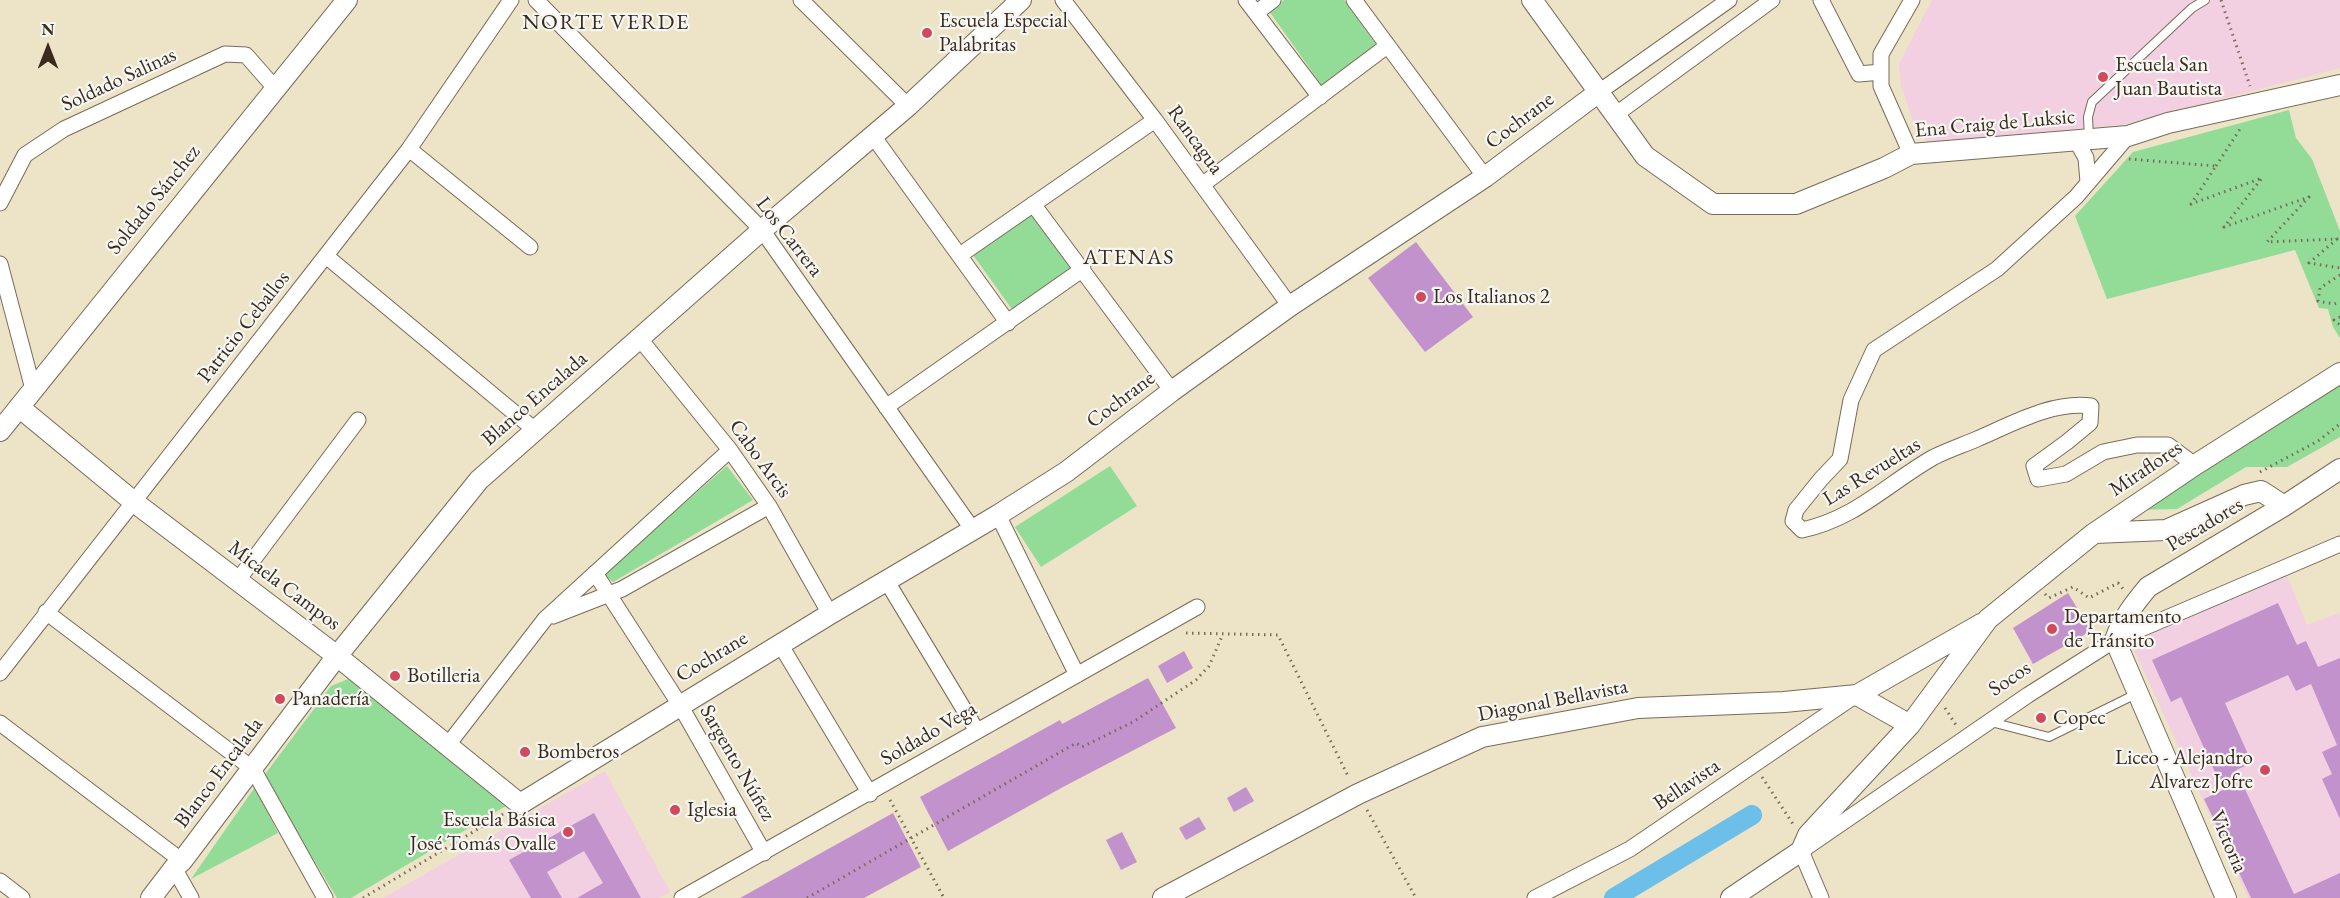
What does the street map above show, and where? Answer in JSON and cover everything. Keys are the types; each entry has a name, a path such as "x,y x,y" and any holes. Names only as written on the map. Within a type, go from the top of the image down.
{"street":[{"name":"Soldado Sánchez","path":"0,431 347,0"},
{"name":"Patricio Ceballos","path":"0,673 409,149 511,0"},
{"name":"Los Carrera","path":"536,0 762,230 973,530"},
{"path":"801,0 908,106"},
{"name":"Blanco Encalada","path":"150,898 253,769 337,656 480,480 762,230 908,106 1021,0"},
{"name":"Rancagua","path":"1063,0 1155,120 1290,306"},
{"path":"1246,0 1320,97"},
{"path":"1256,13 1273,0"},
{"path":"1354,0 1485,177"},
{"name":"Ena Craig de Luksic","path":"1532,0 1645,156 1713,204 1796,204 1884,168 1911,154 2128,136 2168,123 2340,85"},
{"name":"Cochrane","path":"520,804 1066,472 1290,306 1485,177 1599,92 1729,0"},
{"path":"1615,115 1772,0"},
{"path":"1821,0 1859,74 1881,72"},
{"path":"1911,154 1881,86 1881,54 1912,0"},
{"path":"1202,185 1387,46"},
{"name":"Soldado Salinas","path":"0,203 25,155 64,129 225,54 246,55 274,88"},
{"path":"960,255 1155,120"},
{"path":"873,136 1008,322"},
{"name":"Las Revueltas","path":"2128,136 2048,224 1997,269 1874,350 1851,400 1840,459 1821,478 1796,510 1793,521 1802,531 1826,525 1858,509 1935,457 2034,414 2076,404 2091,406 2090,423 2034,466 2038,479 2066,474 2103,452 2137,445 2168,445 2195,465"},
{"path":"2082,140 2088,182"},
{"path":"409,149 530,247"},
{"path":"1033,204 1173,391"},
{"path":"326,256 535,430"},
{"path":"0,264 33,389"},
{"path":"886,408 1083,269"},
{"name":"Cabo Arcis","path":"640,339 730,450 769,506 830,614"},
{"name":"Miraflores","path":"1857,694 1988,619 2093,534 2195,465 2340,373"},
{"name":"Micaela Campos","path":"19,407 134,502 337,656 520,804"},
{"path":"238,580 358,420"},
{"path":"447,746 545,619 730,450"},
{"name":"Pescadores","path":"2115,640 2120,625 2148,587 2284,506 2340,469"},
{"path":"2093,534 2166,530 2244,495 2261,491 2284,506"},
{"path":"545,619 610,593 769,506"},
{"path":"998,515 1077,675"},
{"name":"Socos","path":"1731,898 1989,722 2115,640 2340,544"},
{"name":"Sargento Núñez","path":"594,573 610,593 680,705 764,853"},
{"path":"886,580 977,730"},
{"name":"Soldado Vega","path":"682,898 1197,607"},
{"path":"46,612 253,769 325,898"},
{"name":"Miraflores","path":"1801,851 1808,835 1910,725 1988,619"},
{"name":"Victoria","path":"2115,640 2226,898"},
{"path":"780,644 876,790"},
{"path":"1857,694 1910,725"},
{"name":"Bellavista","path":"1535,898 1630,849 1857,694"},
{"name":"Diagonal Bellavista","path":"1163,898 1358,794 1482,737 1638,708 1784,702 1857,694"},
{"path":"0,723 178,864 191,898"},
{"path":"1801,851 1821,898"},
{"path":"0,881 22,898"}],"lane":[{"path":"2082,140 2092,102 2192,8 2205,0"},
{"path":"1989,722 2049,737 2138,693"}],"path":[{"path":"2221,0 2257,104 2191,204 2262,178 2224,227 2309,197 2267,242 2337,238 2309,263 2340,268"},
{"path":"2109,157 2216,166"},
{"path":"2340,275 2320,288 2318,301 2334,304 2340,302"},
{"path":"2340,317 2334,320 2340,325"},
{"path":"2031,584 2049,598 2073,587 2089,598 2118,583 2134,603"},
{"path":"1154,631 1278,635 1358,794 1416,898"},
{"path":"807,898 1076,743 1082,747 1133,722 1196,680 1209,666 1223,634"},
{"path":"1933,692 1953,718 1964,739"},
{"path":"1754,765 1796,829"},
{"path":"876,790 911,839 944,898"},
{"path":"363,898 520,804"}],"shaded area":[{"name":"Escuela San Juan Bautista","path":"1932,0 2340,0 2340,68 2122,125 1928,142 1915,126 1901,86 1899,64"},
{"name":"Liceo - Alejandro Alvarez Jofre","path":"2285,571 2307,625 2339,613 2340,616 2340,898 2248,898 2131,643"},
{"name":"Escuela Básica José Tomás Ovalle","path":"605,771 670,892 659,898 383,898"}],"green space":[{"path":"1284,0 1344,0 1378,47 1323,87 1269,11"},
{"path":"2289,110 2296,138 2312,159 2340,231 2340,338 2333,327 2328,309 2319,308 2295,250 2107,299 2075,216 2133,152"},
{"path":"1032,213 1074,270 1014,312 973,255"},
{"path":"2340,385 2340,437 2287,467 2246,467 2177,509 2136,510"},
{"path":"727,466 753,500 613,582 603,574"},
{"path":"1110,466 1137,506 1041,567 1015,527"},
{"path":"348,679 511,803 351,898 337,898 263,777 331,686"},
{"path":"255,787 278,833 191,879"}],"building":[{"name":"Los Italianos 2","path":"1416,242 1473,317 1425,352 1368,278"},
{"name":"Departamento de Tránsito","path":"2068,593 2091,631 2033,664 2013,628"},
{"path":"2278,603 2297,645 2306,641 2318,667 2340,658 2340,819 2322,779 2332,774 2322,752 2337,745 2311,684 2296,691 2288,675 2225,703 2252,763 2236,770 2294,894 2340,873 2340,898 2251,898 2204,799 2223,790 2181,697 2171,702 2152,660"},
{"path":"1184,651 1193,668 1167,683 1158,666"},
{"path":"1148,678 1176,728 948,851 920,797 1060,720 1062,724"},
{"path":"1246,787 1254,801 1234,812 1227,798"},
{"path":"594,813 641,898 577,898 603,883 584,851 547,872 562,898 531,898 509,860"},
{"path":"893,813 921,867 864,898 740,898"},
{"path":"1199,817 1206,829 1186,840 1179,828"},
{"path":"1122,832 1137,862 1121,870 1106,840"}],"waterway":[{"path":"1614,898 1752,815"}],"place":[{"name":"Escuela Especial Palabritas","path":"927,33"},
{"name":"Escuela San Juan Bautista","path":"2103,77"},
{"name":"Los Italianos 2","path":"1421,297"},
{"name":"Departamento de Tránsito","path":"2052,629"},
{"name":"Botilleria","path":"395,676"},
{"name":"Panadería","path":"280,699"},
{"name":"Copec","path":"2041,718"},
{"name":"Bomberos","path":"525,752"},
{"name":"Liceo - Alejandro Alvarez Jofre","path":"2265,770"},
{"name":"Iglesia","path":"675,810"},
{"name":"Escuela Básica José Tomás Ovalle","path":"568,832"}],"district":[{"name":"NORTE VERDE","path":"606,23"},
{"name":"ATENAS","path":"1129,258"}]}
